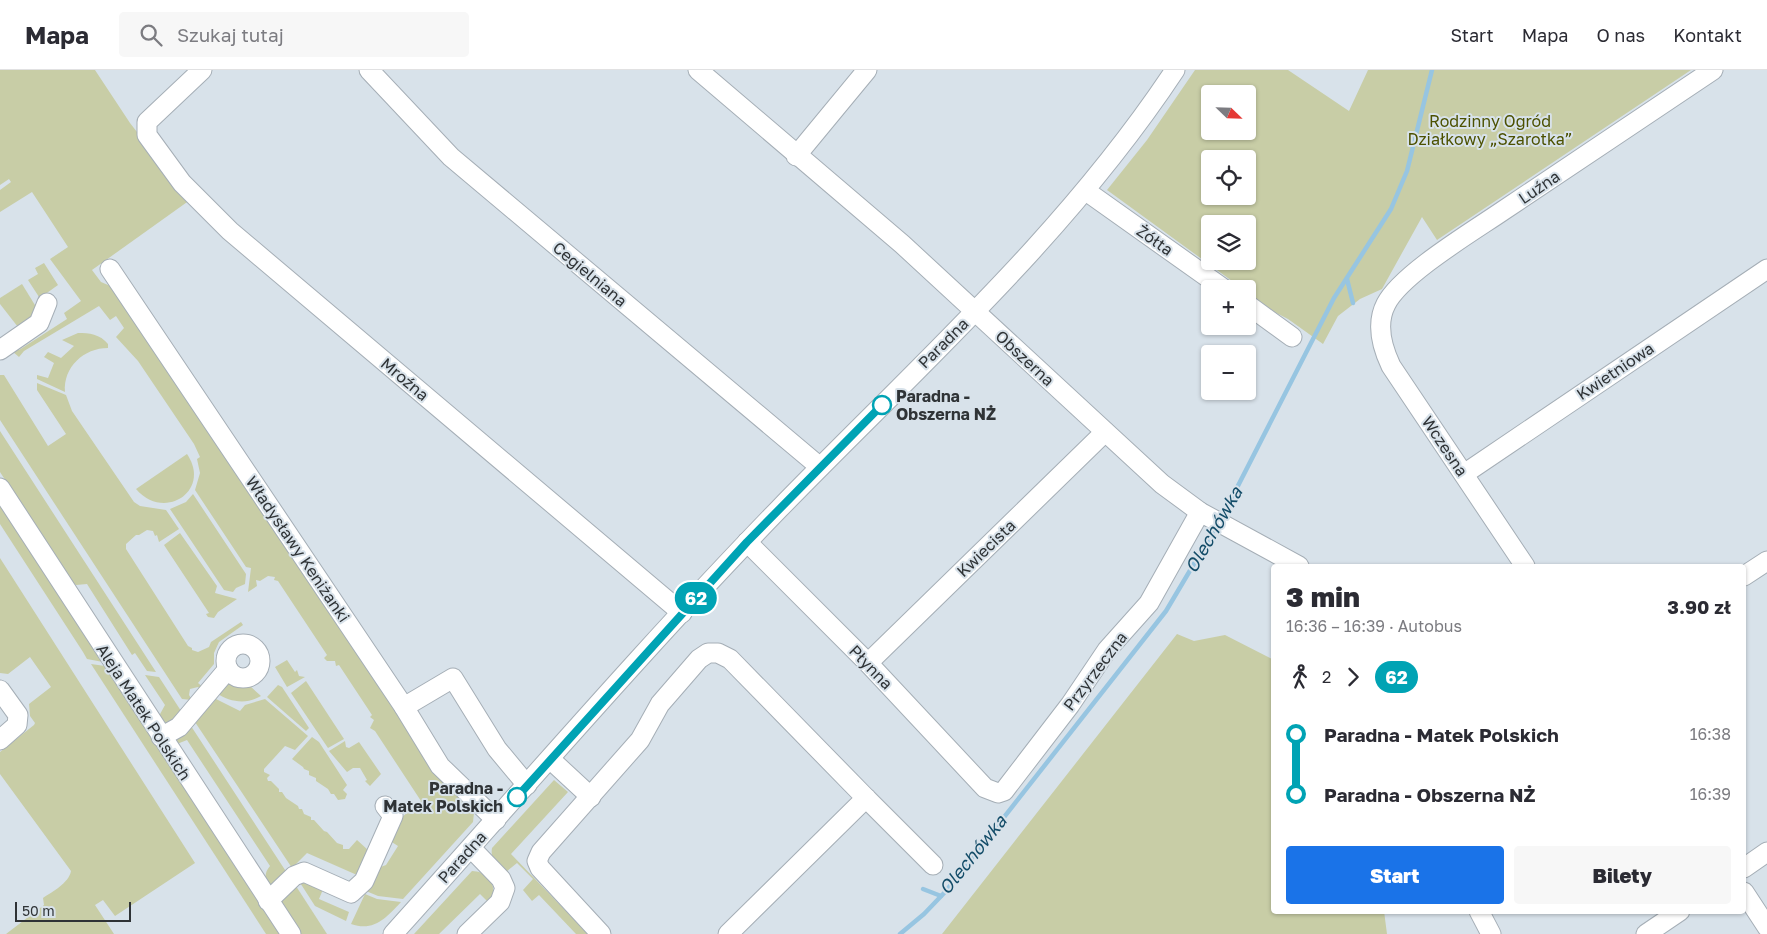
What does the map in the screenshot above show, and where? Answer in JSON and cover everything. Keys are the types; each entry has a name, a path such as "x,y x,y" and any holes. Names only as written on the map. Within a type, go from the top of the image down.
{"street":[{"name":"Mroźna","path":"202,70 147,122 147,135 182,183 230,231 682,613"},
{"name":"Cegielniana","path":"369,70 450,157 820,467"},
{"name":"Obszerna","path":"698,70 796,156 902,244 1162,484 1204,514 1295,564"},
{"path":"796,156 867,70"},
{"name":"Paradna","path":"393,934 747,542 975,311 1086,192 1142,119 1175,70"},
{"name":"Luźna","path":"1381,318 1385,305 1393,292 1448,248 1713,70"},
{"name":"Żółta","path":"1086,192 1211,280"},
{"name":"Władysławy Keniżanki","path":"110,269 404,707 440,766 496,820"},
{"name":"Kwietniowa","path":"1464,474 1767,269"},
{"path":"0,350 39,324 46,303"},
{"path":"1256,311 1292,337"},
{"name":"Wczesna","path":"1381,318 1381,334 1385,353 1392,366 1525,564"},
{"name":"Kwiecista","path":"868,663 1105,432"},
{"name":"Aleja Matek Polskich","path":"0,488 291,934"},
{"name":"Przyrzeczna","path":"994,793 1004,791 1070,705 1107,650 1149,603 1204,514"},
{"name":"Płynna","path":"747,542 868,663 985,788 994,793"},
{"path":"1746,575 1767,561"},
{"path":"601,934 540,868 537,861 550,839 591,797 640,740 660,704 698,658 708,653 718,653 730,659 933,865"},
{"path":"161,737 179,727 228,669"},
{"path":"404,707 453,678 497,749 527,785"},
{"path":"0,690 18,715 17,725 0,740"},
{"path":"550,759 591,797"},
{"path":"728,934 866,798"},
{"path":"268,901 294,876 304,872 351,893 364,881 393,816 386,806"},
{"path":"467,934 500,902 505,888 501,879 471,848"},
{"path":"1746,867 1767,852"},
{"path":"1746,895 1767,927"},
{"path":"1481,914 1491,934"},
{"path":"1646,934 1676,914"}],"green space":[{"path":"0,70 95,70 130,123 190,200 92,270 101,282 115,288 474,813 473,822 403,899 378,896 366,891 378,868 386,865 398,846 387,839 401,818 421,801 375,731 370,728 374,720 370,717 372,715 339,665 336,666 335,661 327,661 324,658 327,655 278,581 274,580 275,577 268,576 260,581 256,580 257,586 248,592 251,568 246,567 195,490 200,473 197,459 200,457 194,444 138,361 116,337 124,328 116,316 110,320 99,306 24,351 19,357 12,351 14,345 19,350 67,319 64,313 81,301 50,259 68,247 32,192 0,212 0,190 11,182 9,179 0,185"},
{"name":"Rodzinny Ogród Działkowy „Szarotka”","path":"1195,70 1288,70 1349,111 1368,70 1691,70 1437,240 1422,217 1382,289 1360,299 1338,316 1323,344 1288,319 1257,303 1256,280 1231,280 1217,270 1256,270 1256,215 1201,215 1201,258 1107,190 1147,140"},
{"path":"44,263 58,285 44,295 41,300 28,280 38,274 35,268"},
{"path":"22,284 38,310 36,317 18,327 0,304 0,298"},
{"path":"78,333 98,336 108,344 108,348 91,351 83,355 71,367 65,383 65,392 37,379 37,375 48,378 54,363 44,357 48,352 61,358 74,346 62,340"},
{"path":"0,375 4,375 48,446 66,434 37,390 37,383 66,395 72,411 134,502 140,506 166,510 179,529 159,542 157,535 155,536 153,531 147,530 136,535 126,544 126,549 188,646 198,652 209,647 211,642 241,622 243,625 219,642 214,653 214,664 198,683 205,689 203,692 198,687 190,689 189,695 192,700 182,699 0,420"},
{"path":"0,431 156,672 147,671 135,653 132,655 87,584 76,585 72,583 0,472"},
{"path":"187,454 193,467 194,480 189,490 181,498 171,502 159,503 147,498 136,489"},
{"path":"193,494 246,574 245,584 236,588 233,592 224,590 170,509 186,502"},
{"path":"0,504 103,662 87,659 0,524"},
{"path":"180,533 217,586 215,593 237,599 218,612 214,618 208,617 206,614 209,613 164,545"},
{"path":"0,558 195,863 115,916 103,900 95,905 114,934 6,934 44,905 43,898 64,883 71,871 0,774 0,752 34,725 35,723 30,716 29,704 51,687 30,657 8,674 0,673"},
{"path":"1177,634 1194,641 1225,635 1271,658 1271,914 1384,914 1387,934 942,934"},
{"path":"287,660 295,672 297,670 299,676 305,677 287,687 275,667"},
{"path":"91,664 105,666 279,934 266,934"},
{"path":"145,675 159,677 183,714 164,725 159,716 165,705"},
{"path":"306,681 344,739 328,748 291,693"},
{"path":"227,682 240,688 250,686 261,696 250,701 227,699 216,693"},
{"path":"278,685 282,687 309,728 306,731 267,697"},
{"path":"216,699 240,711 245,705 265,699 308,736 295,750 285,746 264,769 264,772 270,775 267,778 268,781 271,781 279,789 279,792 282,792 299,809 302,809 304,814 311,817 311,820 314,820 337,843 343,845 343,849 349,849 357,840 368,850 357,875 307,853 292,868 193,719 207,704 211,705"},
{"path":"189,723 287,873 278,882 268,887 266,876 270,866 187,740 177,744 174,739"},
{"path":"312,737 319,742 347,785 343,790 347,794 345,799 338,800 334,794 331,794 328,789 316,781 316,778 309,775 309,771 292,759"},
{"path":"345,741 346,747 349,748 359,742 381,774 370,786 365,781 367,780 360,768 353,768 347,772 329,751"},
{"path":"554,780 568,792 511,854 588,934 576,934 539,895 532,901 523,890 533,879 517,863 506,872 495,862 492,856 492,848"},
{"path":"472,871 485,875 491,882 493,896 488,902 480,894 439,934 414,934"},
{"path":"297,878 324,887 319,899 349,912 346,921 315,906"},
{"path":"294,883 327,934 301,934 278,900"},
{"path":"365,894 377,899 401,902 385,918 373,925 359,926 351,924"}],"waterway":[{"name":"Olechówka","path":"1221,519 1334,298 1391,209 1407,171 1432,70"},
{"path":"1347,279 1353,303"},
{"name":"Olechówka","path":"900,934 924,914 946,891 1166,611 1217,525"},
{"path":"923,889 941,896"}],"bus line":[{"name":"62","path":"517,797 747,542 882,405"}],"place":[{"name":"Paradna - Obszerna NŻ","path":"882,405"},
{"name":"Paradna - Matek Polskich","path":"517,797"}]}
